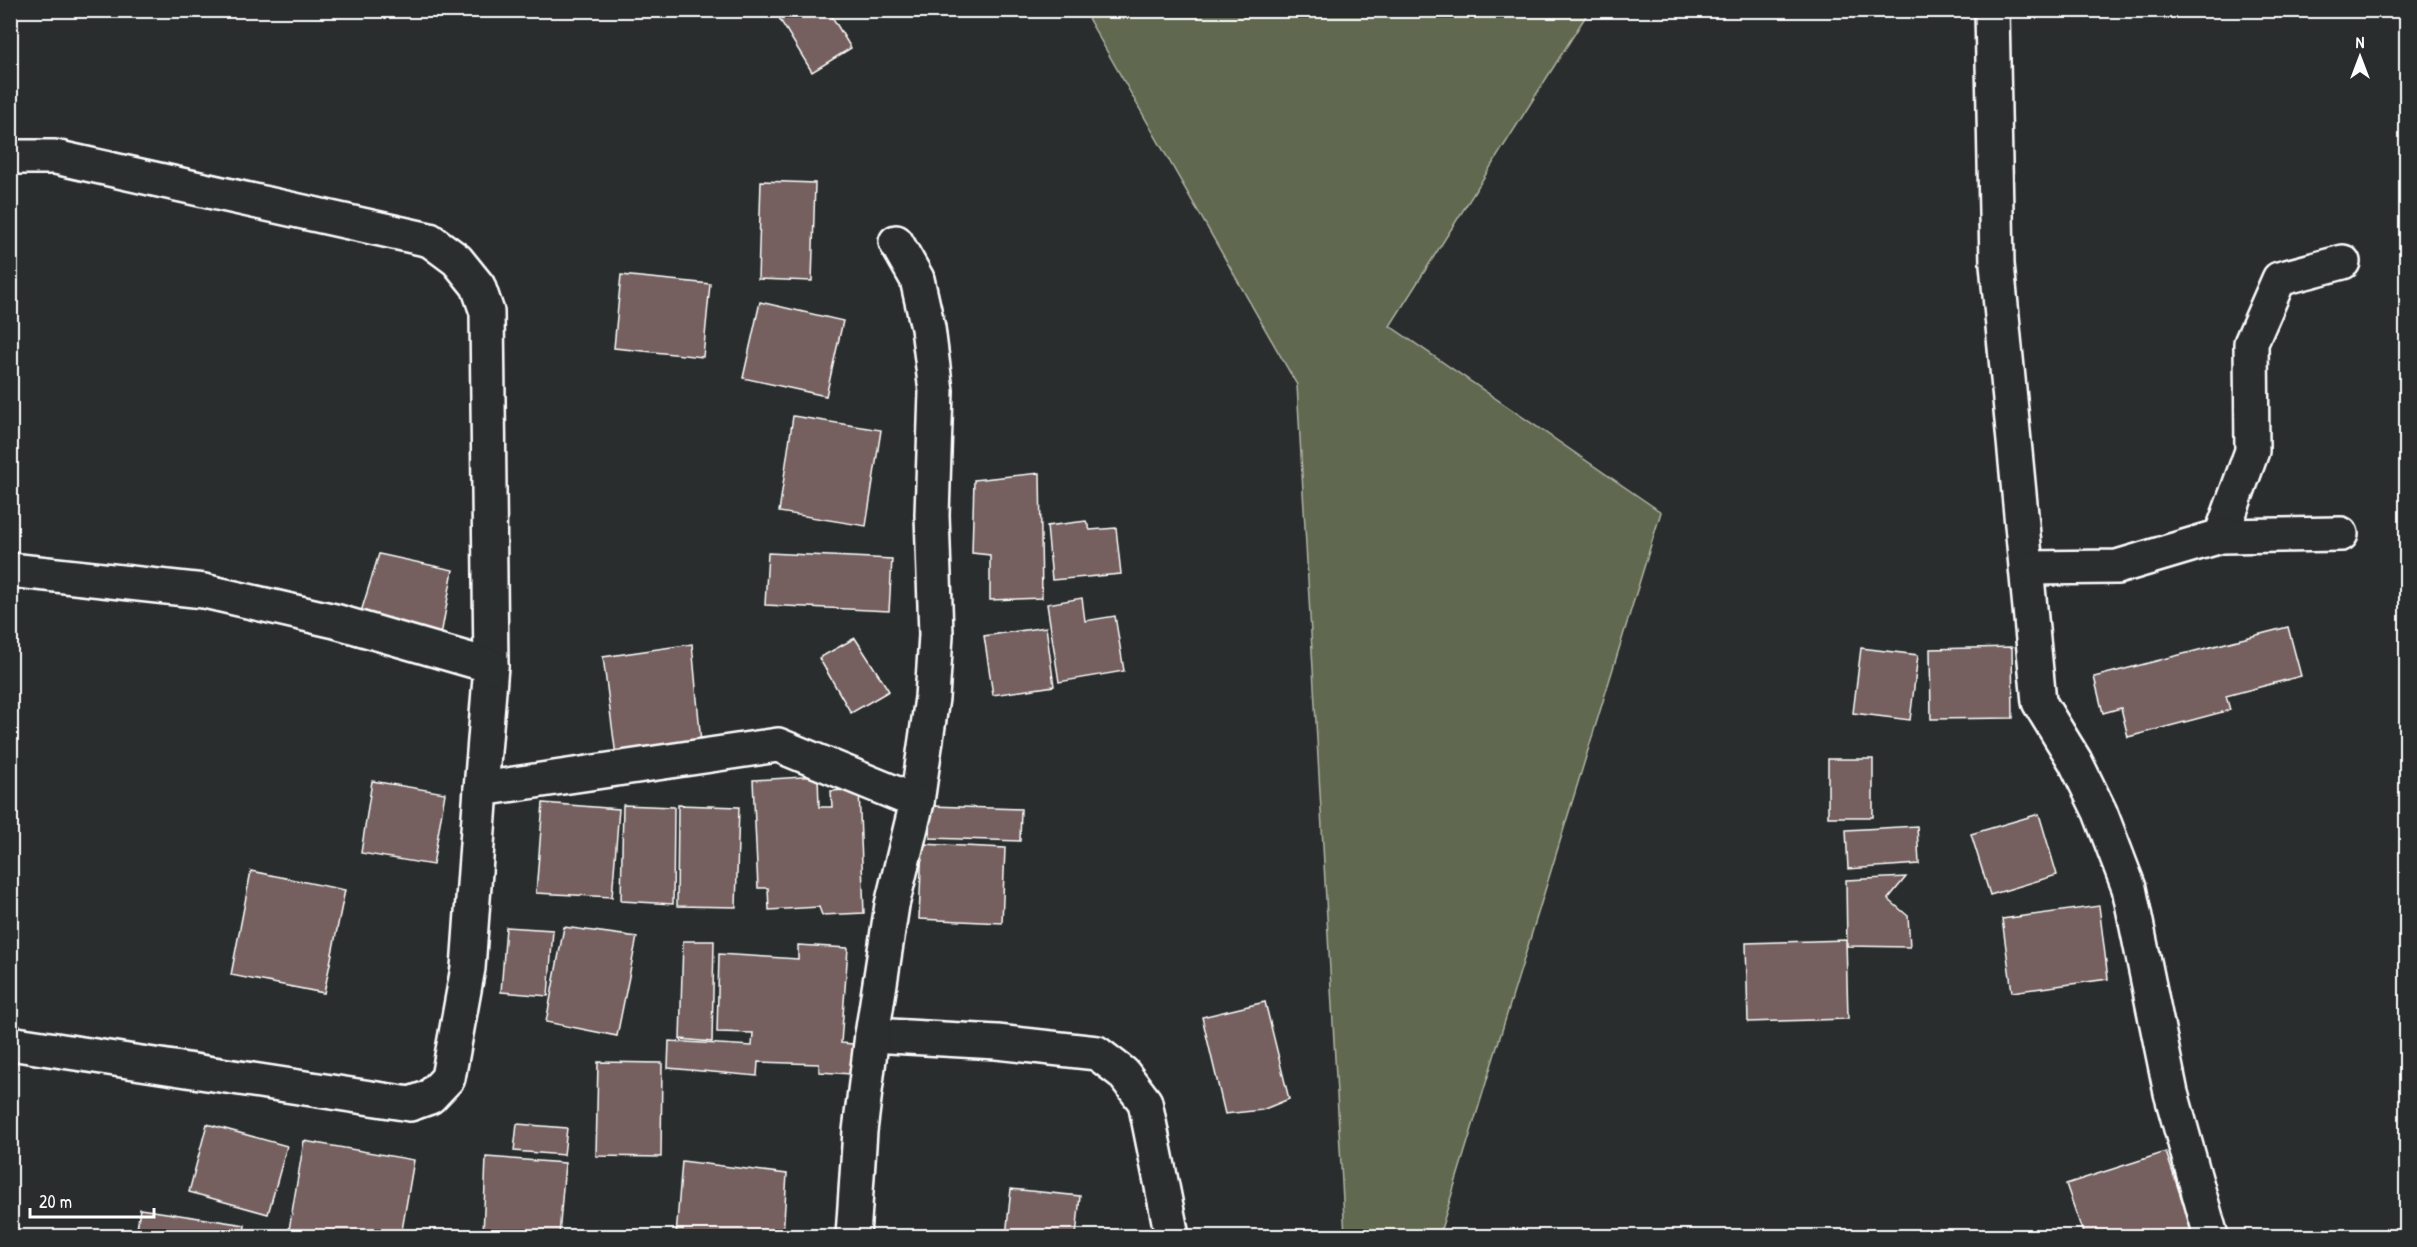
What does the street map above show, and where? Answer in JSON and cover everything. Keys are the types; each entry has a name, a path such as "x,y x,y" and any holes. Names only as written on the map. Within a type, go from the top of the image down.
{"street":[{"path":"1992,10 1997,264 2039,702 2075,761 2100,812 2129,888 2171,1093 2211,1236"},
{"path":"10,157 55,157 343,218 430,240 457,260 478,286 487,312 491,666 468,968 447,1078 430,1097 410,1104 10,1043"},
{"path":"853,1236 860,1131 872,1035 892,905 917,802 932,698 936,635 932,514 936,391 928,328 917,279 897,242"},
{"path":"2221,536 2252,451 2251,343 2279,279 2343,262"},
{"path":"2027,568 2117,567 2221,536 2341,534"},
{"path":"10,570 204,591 335,621 491,666"},
{"path":"481,789 778,745 917,802"},
{"path":"872,1035 997,1042 1096,1053 1123,1073 1145,1101 1172,1236"}],"green space":[{"path":"1084,11 1589,11 1390,326 1661,512 1439,1236 1345,1236 1297,385"}],"building":[{"path":"790,10 828,10 851,48 812,72 779,18"},
{"path":"761,181 815,183 812,281 758,279"},
{"path":"621,275 710,284 703,357 614,348"},
{"path":"760,302 843,321 826,396 743,378"},
{"path":"793,416 881,430 866,526 779,512"},
{"path":"1040,473 1042,598 990,600 990,555 972,553 974,480"},
{"path":"1086,521 1090,530 1116,528 1121,574 1052,580 1047,526"},
{"path":"768,553 892,559 889,611 765,605"},
{"path":"379,554 453,570 440,641 356,628"},
{"path":"1082,598 1085,621 1115,616 1124,671 1059,682 1047,604"},
{"path":"1046,627 1054,686 993,695 984,636"},
{"path":"2288,627 2301,676 2226,696 2230,710 2128,737 2121,708 2103,713 2094,677"},
{"path":"855,638 889,691 851,713 819,658"},
{"path":"692,644 701,743 616,756 603,657"},
{"path":"2012,647 2013,718 1931,719 1930,649"},
{"path":"1861,648 1918,655 1910,720 1853,713"},
{"path":"1828,759 1873,759 1873,817 1828,817"},
{"path":"818,776 819,807 832,807 831,791 859,789 864,913 822,915 819,907 769,910 768,888 758,888 753,780"},
{"path":"372,781 445,793 433,865 361,853"},
{"path":"543,803 619,809 612,897 536,893"},
{"path":"623,805 674,807 673,904 621,901"},
{"path":"678,805 739,807 736,907 677,906"},
{"path":"931,806 1021,809 1020,841 930,838"},
{"path":"2039,814 2057,875 1990,895 1971,834"},
{"path":"1917,826 1919,864 1848,869 1846,830"},
{"path":"922,844 1005,848 1002,923 919,919"},
{"path":"251,871 345,890 324,993 231,975"},
{"path":"1906,877 1888,899 1908,916 1910,947 1847,946 1846,880"},
{"path":"2099,906 2108,979 2012,992 2002,919"},
{"path":"506,927 553,930 548,996 501,992"},
{"path":"564,927 637,937 617,1036 546,1022"},
{"path":"1846,940 1848,1019 1748,1022 1746,943"},
{"path":"683,941 714,941 712,1042 680,1039"},
{"path":"798,945 848,948 841,1043 853,1044 852,1074 819,1072 819,1064 758,1062 757,1076 668,1068 669,1041 752,1046 753,1033 717,1032 719,954 798,959"},
{"path":"1265,1002 1289,1099 1262,1110 1225,1114 1202,1017"},
{"path":"598,1062 662,1063 661,1157 596,1156"},
{"path":"207,1124 287,1146 268,1214 189,1192"},
{"path":"517,1124 567,1128 564,1155 514,1151"},
{"path":"304,1141 414,1160 401,1236 326,1236 289,1230"},
{"path":"2166,1152 2194,1236 2084,1236 2066,1184"},
{"path":"486,1157 565,1163 559,1236 483,1236"},
{"path":"682,1161 787,1174 783,1236 676,1236"},
{"path":"1011,1189 1080,1196 1076,1236 1006,1236"},
{"path":"140,1209 245,1225 244,1236 136,1236"}]}
